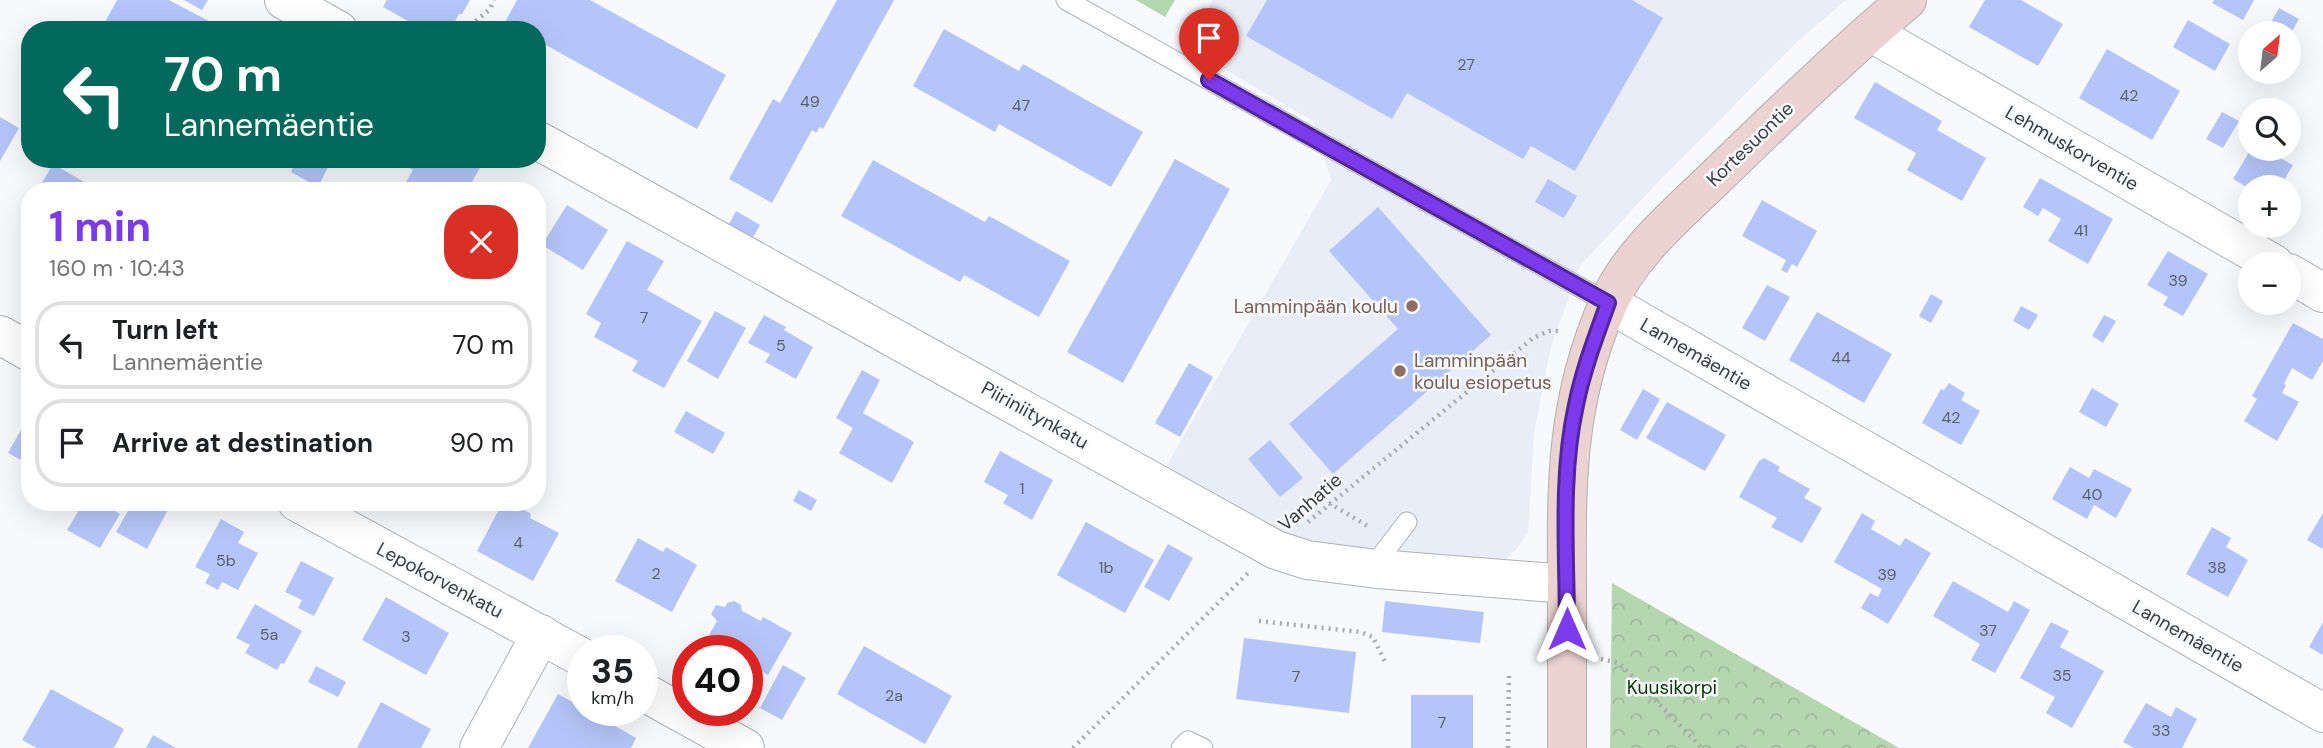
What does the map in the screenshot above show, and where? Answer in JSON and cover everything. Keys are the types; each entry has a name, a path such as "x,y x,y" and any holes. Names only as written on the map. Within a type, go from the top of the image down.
{"street":[{"path":"284,0 322,21"},
{"name":"Kortesuontie","path":"1567,748 1566,490 1575,407 1608,303 1629,268 1663,228 1782,113 1907,0"},
{"name":"Lehmuskorventie","path":"1870,32 2253,252"},
{"name":"Piiriniitynkatu","path":"546,145 1276,550 1307,560 1385,555 1567,584"},
{"path":"2301,280 2323,293"},
{"name":"Lannemäentie","path":"1608,303 2323,713"},
{"path":"0,335 21,347"},
{"name":"Lepokorvenkatu","path":"314,511 567,649"},
{"path":"479,748 541,634"},
{"path":"658,700 745,748"}],"lane":[{"name":"Lannemäentie","path":"1066,0 1608,303"},
{"path":"1385,555 1407,522"},
{"path":"1181,748 1188,741 1203,748"}],"path":[{"path":"476,21 490,9 494,0"},
{"name":"Vanhatie","path":"1073,748 1240,580 1329,503 1533,338 1549,331 1564,331 1594,341"},
{"path":"1329,503 1385,555"},
{"path":"1259,621 1360,632 1373,637 1384,662"},
{"path":"1567,652 1619,663 1702,748"},
{"path":"1508,748 1509,671"}],"shaded area":[{"name":"Lamminpään koulu","path":"1213,0 1846,0 1796,43 1658,182 1580,266 1551,346 1534,433 1528,532 1517,549 1505,560 1483,561 1416,552 1342,549 1271,533 1164,470 1331,180 1313,121 1187,47"}],"green space":[{"path":"1136,0 1175,0 1165,17"},
{"name":"Kuusikorpi","path":"1612,583 1899,748 1610,748"}],"building":[{"path":"117,0 169,0 209,21 106,21"},
{"path":"184,0 208,0 202,10"},
{"path":"387,0 470,0 455,21 408,21 383,7"},
{"path":"517,0 590,0 726,75 697,129 546,45 546,21 506,21"},
{"path":"837,0 894,0 823,129 820,127 816,133 812,130 772,203 729,179 773,99 780,103"},
{"path":"1267,0 1632,0 1663,18 1575,171 1531,146 1523,159 1407,93 1392,119 1246,36"},
{"path":"1985,0 2021,0 2063,24 2038,66 1969,27"},
{"path":"2214,0 2254,0 2243,20 2212,3"},
{"path":"2279,8 2299,19 2298,21 2272,21"},
{"path":"2188,20 2230,44 2215,71 2173,47"},
{"path":"944,29 1019,71 1023,64 1143,132 1111,187 999,124 995,132 913,86"},
{"path":"2107,49 2180,91 2152,140 2079,98"},
{"path":"1875,82 1942,121 1937,130 1986,158 1962,201 1907,170 1916,153 1854,118"},
{"path":"2222,112 2238,120 2223,148 2206,139"},
{"path":"0,117 19,128 0,161"},
{"path":"1175,159 1230,189 1123,383 1067,352"},
{"path":"873,160 985,222 989,216 1070,261 1039,317 964,275 960,282 841,216"},
{"path":"2244,161 2286,161 2293,165 2287,175 2238,175 2238,182 2233,179"},
{"path":"51,168 60,168 84,182 42,182"},
{"path":"293,168 328,168 320,182 309,182 291,172"},
{"path":"409,168 480,168 472,182 406,182 413,170"},
{"path":"2040,178 2113,219 2088,264 2048,241 2061,219 2043,208 2038,216 2023,207"},
{"path":"1548,179 1577,196 1564,218 1535,202"},
{"path":"1762,200 1817,231 1797,267 1792,264 1787,273 1781,270 1786,260 1742,236"},
{"path":"567,205 608,230 583,270 546,247 546,239"},
{"path":"1378,207 1491,335 1333,474 1289,424 1398,329 1329,251"},
{"path":"736,211 760,225 752,239 728,226"},
{"path":"627,241 664,261 647,290 702,321 664,388 632,371 638,361 594,337 601,323 586,314"},
{"path":"2168,251 2208,274 2183,316 2163,305 2168,297 2147,285"},
{"path":"1767,285 1790,297 1765,341 1742,328"},
{"path":"1931,294 1943,301 1931,323 1919,316"},
{"path":"2021,306 2038,315 2029,330 2013,321"},
{"path":"715,311 746,328 718,379 687,361"},
{"path":"1817,312 1892,354 1864,403 1789,360"},
{"path":"764,315 813,347 796,379 765,362 770,354 748,343"},
{"path":"2104,315 2116,321 2103,343 2092,336"},
{"path":"2293,323 2323,339 2323,361 2312,380 2292,368 2282,393 2299,402 2277,441 2244,421 2257,399 2252,396"},
{"path":"1189,363 1213,377 1180,437 1155,423"},
{"path":"862,370 880,380 863,413 914,442 892,483 839,453 853,428 836,418"},
{"path":"1949,383 1965,393 1961,400 1980,411 1961,445 1922,423 1941,389 1944,390"},
{"path":"2092,388 2119,404 2106,427 2079,412"},
{"path":"1643,389 1660,399 1637,440 1620,430"},
{"path":"1667,402 1726,435 1705,471 1646,438"},
{"path":"686,411 725,433 713,454 674,432"},
{"path":"21,430 21,460 8,453"},
{"path":"1270,440 1303,478 1280,497 1248,459"},
{"path":"1000,451 1053,480 1032,520 1003,503 1008,495 984,482"},
{"path":"1764,458 1780,467 1778,471 1810,489 1804,498 1822,508 1802,543 1771,527 1777,518 1739,497 1759,461"},
{"path":"2070,467 2089,478 2094,469 2132,489 2116,518 2094,505 2087,519 2052,499"},
{"path":"799,490 817,500 811,511 793,501"},
{"path":"79,511 115,511 120,514 100,548 67,530"},
{"path":"128,511 167,511 147,549 116,532"},
{"path":"498,511 526,511 531,514 530,518 559,533 533,581 477,551"},
{"path":"1862,513 1875,521 1871,529 1900,546 1905,538 1931,553 1888,624 1861,608 1870,593 1878,597 1882,589 1834,562"},
{"path":"2323,513 2323,549 2307,540"},
{"path":"221,519 244,532 238,543 258,553 238,590 222,582 218,590 205,583 210,574 195,567"},
{"path":"1086,522 1154,560 1125,613 1057,575"},
{"path":"2212,527 2231,538 2226,547 2248,560 2228,597 2186,574"},
{"path":"638,538 663,552 666,547 697,565 672,612 615,581"},
{"path":"1168,544 1193,558 1169,601 1144,587"},
{"path":"301,561 334,578 314,616 298,608 302,600 285,592"},
{"path":"1953,581 2008,612 2014,601 2030,610 1995,673 1971,660 1980,644 1933,616"},
{"path":"386,597 449,633 426,675 362,640"},
{"path":"734,601 741,605 742,611 761,621 763,617 792,633 768,675 763,672 763,635 709,635 717,621 711,614 716,605 725,607 727,603"},
{"path":"1385,601 1484,612 1480,643 1382,632"},
{"path":"255,604 302,631 284,664 281,663 277,670 245,653 250,645 236,638"},
{"path":"2051,622 2069,631 2060,647 2104,671 2072,728 2046,713 2055,697 2020,678"},
{"path":"2323,622 2323,655 2309,647"},
{"path":"1244,638 1356,652 1349,713 1236,699"},
{"path":"864,646 952,696 925,744 837,694"},
{"path":"783,665 806,678 782,720 763,710 763,702"},
{"path":"316,666 346,682 338,697 308,682"},
{"path":"51,689 124,729 114,748 37,748 22,740"},
{"path":"558,694 567,699 567,726 615,726 636,738 631,748 528,748"},
{"path":"1411,695 1473,695 1473,748 1411,748"},
{"path":"381,702 431,729 421,748 357,748"},
{"path":"2146,703 2171,717 2176,707 2197,719 2182,748 2134,748 2123,742"},
{"path":"153,735 176,748 146,748"}],"place":[{"name":"Lamminpään koulu","path":"1412,306"},
{"name":"Lamminpään koulu esiopetus","path":"1400,371"}],"route":[{"path":"1209,80 1608,303 1583,374 1575,407 1566,490 1567,629"}]}
